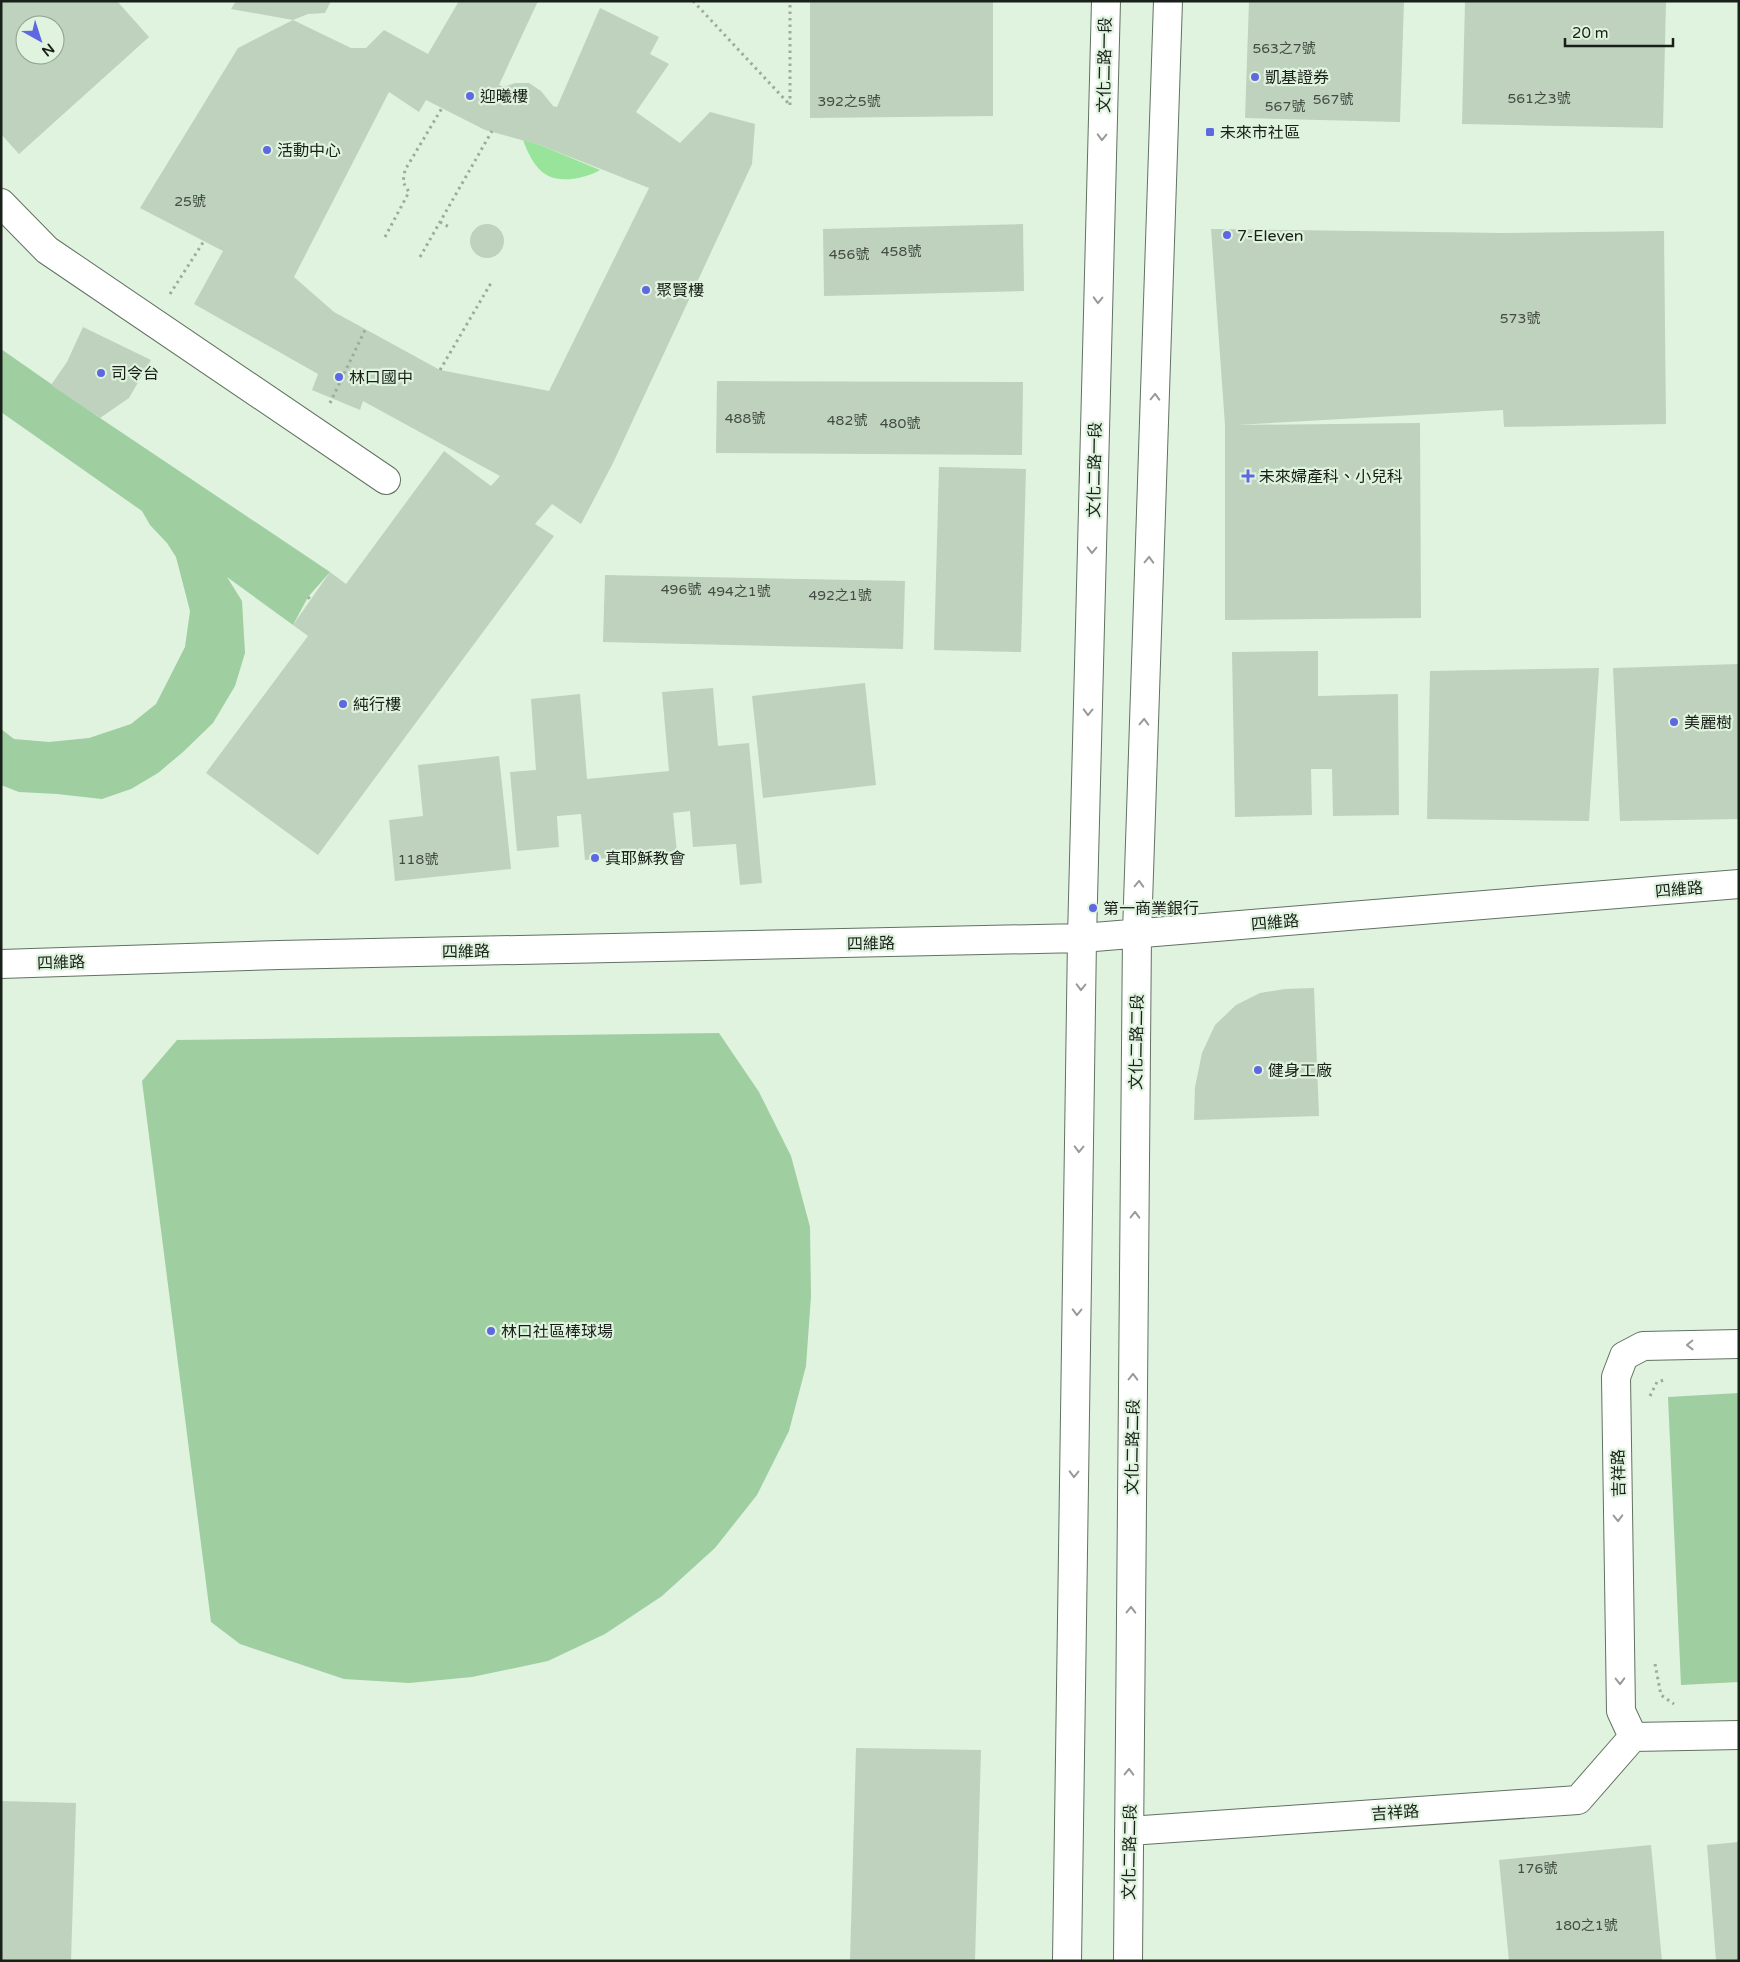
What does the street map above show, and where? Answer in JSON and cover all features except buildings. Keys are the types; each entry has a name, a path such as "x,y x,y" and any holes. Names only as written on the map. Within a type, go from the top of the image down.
{"street":[{"name":"文化二路一段","path":"1082,938 1106,1"},
{"path":"1137,933 1168,1"},
{"path":"1,203 47,250 386,480"},
{"name":"四維路","path":"1,964 289,955 1082,938 1739,884"},
{"name":"文化二路二段","path":"1128,1961 1137,933"},
{"path":"1067,1961 1082,938"},
{"name":"吉祥路","path":"1129,1831 1578,1800 1633,1736 1621,1711 1616,1377 1624,1356 1643,1346 1739,1344"},
{"path":"1633,1736 1739,1735"}],"path":[{"path":"693,1 790,105 790,1"},
{"path":"385,237 409,192 403,182 405,170 442,108"},
{"path":"420,257 492,131"},
{"path":"440,222 449,227"},
{"path":"152,321 204,241"},
{"path":"440,370 491,282"},
{"path":"315,432 365,330"},
{"path":"1647,1404 1657,1382 1672,1377"},
{"path":"1653,1658 1661,1695 1680,1708"}],"shaded area":[{"path":"523,140 540,145 600,170 578,178 554,178 541,171 535,164"},
{"path":"1,349 100,418 330,572 308,597 293,625 227,577 242,601 245,653 235,686 213,723 183,752 158,773 131,789 102,799 19,792 1,785 1,729 14,739 49,742 89,738 131,724 156,704 185,647 190,611 176,557 167,543 150,525 142,511 1,412"},
{"name":"林口社區棒球場","path":"719,1033 759,1092 791,1156 810,1227 811,1296 806,1366 789,1431 757,1495 715,1548 662,1596 605,1634 548,1661 472,1677 409,1683 344,1679 240,1644 211,1622 142,1081 177,1040"},
{"path":"1739,1393 1739,1682 1681,1685 1668,1397"}],"place":[{"name":"凱基證券","path":"1255,77"},
{"name":"迎曦樓","path":"470,96"},
{"name":"未來市社區","path":"1210,132"},
{"name":"活動中心","path":"267,150"},
{"name":"7-Eleven","path":"1227,235"},
{"name":"聚賢樓","path":"646,290"},
{"name":"司令台","path":"101,373"},
{"name":"林口國中","path":"339,377"},
{"name":"未來婦產科、小兒科","path":"1248,476"},
{"name":"純行樓","path":"343,704"},
{"name":"美麗樹","path":"1674,722"},
{"name":"真耶穌教會","path":"595,858"},
{"name":"第一商業銀行","path":"1093,908"},
{"name":"健身工廠","path":"1258,1070"},
{"name":"林口社區棒球場","path":"491,1331"}]}
